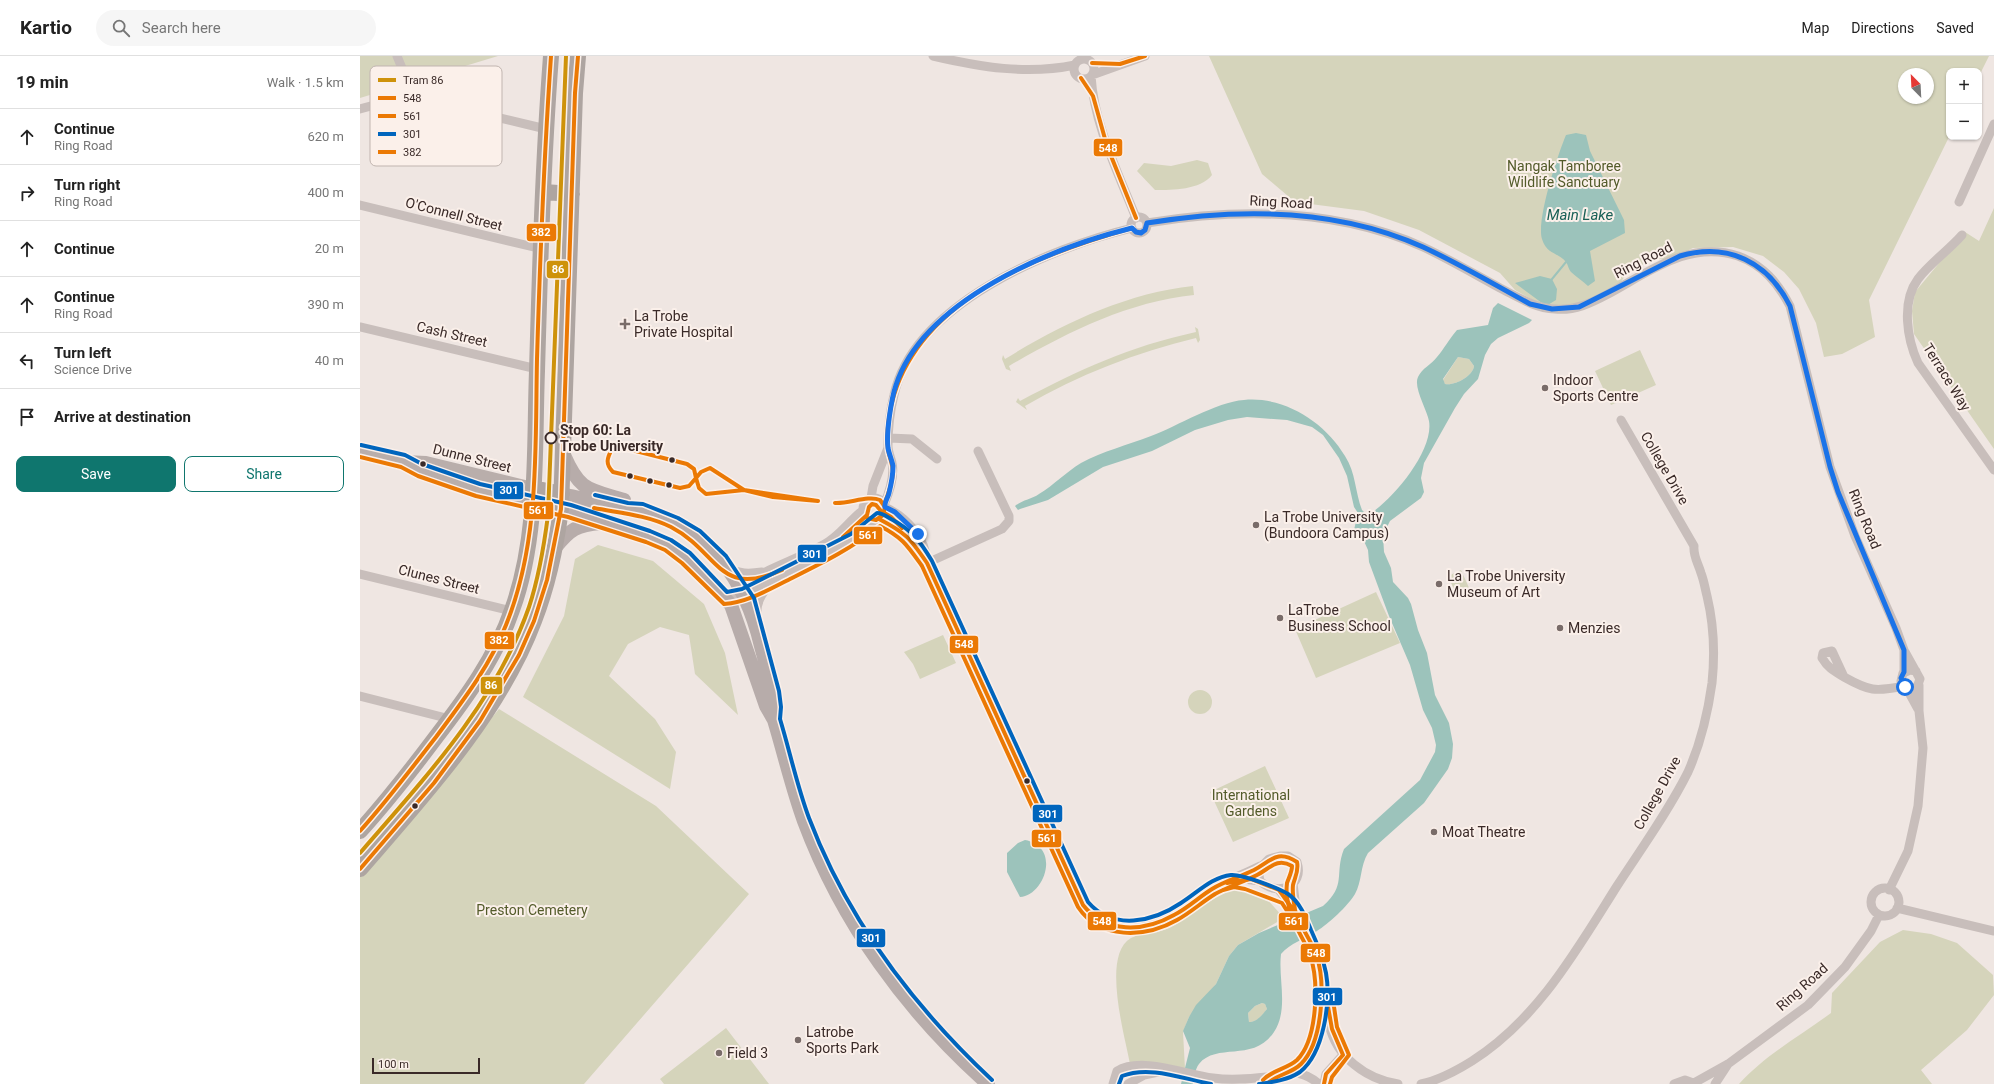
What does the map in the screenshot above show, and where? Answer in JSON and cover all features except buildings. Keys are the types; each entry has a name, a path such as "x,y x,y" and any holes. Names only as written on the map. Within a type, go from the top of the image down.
{"highway":[{"path":"362,825 417,762 450,719 483,670 501,637 512,611 526,560 532,495 546,129 551,56"},
{"path":"360,870 437,778 501,689 519,655 534,621 555,548 562,502 578,56"},
{"path":"544,192 572,194"},
{"path":"532,495 562,502"},
{"path":"417,762 437,778"}],"main road":[{"name":"Dunne Street","path":"360,450 403,461 426,462 454,469 532,495"},
{"path":"564,455 574,476 583,486 628,501 641,510 675,523 696,536 710,548 727,567 742,591 758,632 775,707 774,720"},
{"name":"Dunne Street","path":"403,461 420,470 509,498 532,495"},
{"path":"454,469 461,484"},
{"path":"472,474 483,484 509,493 509,498"},
{"path":"562,502 641,510"},
{"path":"562,502 607,523 648,536 668,545 697,568 725,598 734,612 766,706 774,720 805,823 830,879 851,919 875,958 910,1004 943,1042 988,1084"},
{"path":"555,548 563,538 578,527 607,523"}],"street":[{"path":"397,56 401,66"},
{"path":"933,56 994,68 1052,70 1079,77 1092,75 1145,56"},
{"path":"1052,70 1075,65 1083,59 1092,63 1120,64"},
{"path":"1092,63 1094,68 1092,75 1093,96 1107,146 1136,218"},
{"path":"1075,65 1075,72 1093,96"},
{"path":"360,109 370,106"},
{"path":"502,118 546,129"},
{"path":"1959,202 1994,124"},
{"name":"O'Connell Street","path":"360,206 542,249"},
{"name":"Ring Road","path":"1147,223 1186,217 1258,214 1312,217 1350,223 1380,231 1423,247 1530,304 1552,309 1571,309 1589,303 1663,264 1693,253 1712,252 1729,254 1751,262 1772,278 1779,286 1790,306 1830,467 1838,492 1904,650 1903,674"},
{"path":"1142,217 1147,223 1145,230 1141,233 1136,232 1132,228 1132,221 1136,218 1142,217"},
{"path":"871,498 873,486 888,448 891,406 901,370 915,347 944,318 994,283 1022,268 1073,245 1132,228"},
{"name":"Terrace Way","path":"1962,235 1917,280 1910,300 1908,330 1912,348 1918,363 1994,470"},
{"name":"Cash Street","path":"360,327 537,369"},
{"name":"College Drive","path":"1421,1084 1441,1078 1482,1054 1522,1021 1549,990 1576,952 1662,817 1688,771 1701,732 1711,689 1714,650 1713,624 1701,572 1693,554 1694,546 1621,420"},
{"path":"889,438 912,439 937,459"},
{"path":"725,598 775,579 854,539 883,515 884,506 889,494 893,465 888,448"},
{"path":"927,563 1002,529 1009,521 1009,516 978,451"},
{"path":"742,591 768,571 823,546 845,529 862,512 864,503 871,498 878,498 884,506 895,512 926,549 927,563 1083,905 1089,914 1099,922 1115,927 1155,922 1181,910 1223,884 1260,866 1274,857 1288,856 1297,862 1299,868 1293,883 1296,912"},
{"path":"862,512 868,518 878,519 914,536"},
{"path":"727,567 736,572 743,573 768,571"},
{"name":"Clunes Street","path":"360,574 512,611"},
{"path":"758,632 755,610 762,593 775,579"},
{"path":"1889,890 1908,850 1918,806 1923,748 1919,711 1920,679 1904,650"},
{"path":"1882,689 1910,670 1916,671"},
{"path":"1903,674 1901,681 1919,711"},
{"path":"1844,677 1862,687 1872,690 1905,687 1914,688 1919,685"},
{"path":"360,696 450,719"},
{"path":"1260,866 1258,875 1260,881 1266,887 1278,890 1284,889 1293,883"},
{"path":"1223,884 1244,879 1260,881"},
{"path":"1278,890 1296,912 1319,965 1323,990 1327,999 1329,1024 1334,1041 1343,1055 1372,1077 1398,1084"},
{"path":"1889,890 1896,895 1897,908 1892,914 1883,916 1879,915 1871,905 1872,897 1877,891 1889,890"},
{"path":"1897,908 1994,931"},
{"name":"Ring Road","path":"1695,1083 1728,1064 1808,1005 1845,967 1871,931 1879,915"},
{"path":"1127,1084 1114,1079 1117,1071 1127,1066 1155,1067 1212,1078 1239,1080 1277,1076 1289,1072 1301,1063 1311,1047 1323,990"},
{"path":"1324,1084 1326,1074 1343,1055"},
{"name":"Ring Road","path":"1715,1084 1728,1064"},
{"path":"1127,1066 1127,1084"},
{"path":"1127,1084 1151,1073 1176,1070"},
{"path":"1289,1072 1300,1073 1311,1077 1319,1084"},
{"path":"1267,1084 1277,1076"},
{"path":"1212,1078 1221,1084"},
{"path":"1674,1084 1685,1080 1695,1083"}],"green space":[{"path":"360,56 498,56 465,66 370,66 370,95 360,98"},
{"name":"Nangak Tamboree Wildlife Sanctuary","path":"1209,56 1989,56 1982,70 1982,68 1946,68 1946,140 1948,140 1869,300 1875,337 1842,354 1824,357 1816,323 1799,289 1784,272 1763,256 1733,247 1693,248 1667,260 1653,258 1625,276 1611,296 1572,307 1538,303 1515,290 1500,273 1419,230 1364,211 1295,202 1262,174"},
{"path":"1197,160 1208,163 1212,175 1201,184 1186,188 1155,190 1137,171 1144,163 1171,166"},
{"path":"1994,208 1994,449 1914,334 1912,311 1915,292 1965,232 1979,241"},
{"path":"1193,286 1194,295 1145,304 1098,321 1053,342 1009,366 1011,371 1006,369 1002,359 1003,355 1005,359 1072,322 1143,295"},
{"path":"1195,327 1198,329 1200,340 1198,343 1196,338 1130,357 1066,384 1025,406 1027,410 1016,402 1018,398 1020,401 1105,360 1148,345 1196,332"},
{"path":"1640,350 1656,385 1611,405 1595,371"},
{"path":"1458,357 1469,359 1474,366 1473,370 1463,380 1445,384 1443,380"},
{"path":"598,545 653,561 704,604 725,653 738,715 695,674 689,635 660,627 628,644 609,676 655,719 676,752 670,789 523,697 564,616 575,559"},
{"path":"1461,570 1470,590 1457,596 1448,576"},
{"path":"1376,592 1400,643 1316,678 1295,629"},
{"path":"943,635 956,663 920,679 913,664 904,652"},
{"path":"1200,690 1208,694 1212,702 1208,710 1200,714 1192,710 1188,702 1192,694"},
{"name":"Preston Cemetery","path":"499,709 656,806 749,894 584,1084 360,1084 360,877"},
{"name":"International Gardens","path":"1265,766 1289,818 1233,842 1210,792"},
{"path":"1236,889 1245,889 1265,897 1284,918 1238,945 1229,956 1216,984 1189,1017 1183,1032 1185,1069 1130,1064 1117,997 1117,961 1122,947 1131,938 1136,936 1170,928 1211,900 1227,892"},
{"path":"1903,930 1931,934 1957,943 1993,975 1994,995 1967,1030 1921,1070 1932,1084 1739,1084 1771,1055 1831,1013 1832,993 1880,942"},
{"path":"1262,1003 1265,1004 1267,1009 1259,1018 1249,1022 1248,1013 1255,1006"},
{"name":"Field 3","path":"726,1028 769,1084 664,1084 660,1079"}],"water":[{"name":"Main Lake","path":"1576,133 1586,135 1590,151 1624,220 1625,233 1590,251 1595,281 1588,286 1571,272 1563,259 1547,248 1542,239 1541,230 1545,203 1562,144 1566,135"},
{"path":"1540,276 1552,279 1557,289 1556,300 1546,306 1515,283"},
{"path":"1498,303 1532,320 1529,323 1498,338 1491,344 1485,355 1478,379 1464,394 1455,408 1424,463 1421,478 1424,492 1421,498 1390,521 1383,535 1384,552 1391,568 1393,582 1408,598 1411,604 1418,630 1427,653 1435,695 1449,723 1453,744 1452,758 1448,769 1424,803 1368,853 1365,858 1359,884 1355,894 1348,904 1322,928 1293,944 1281,954 1282,1004 1281,1014 1274,1032 1266,1041 1256,1047 1246,1050 1216,1054 1207,1058 1199,1064 1193,1084 1181,1084 1190,1048 1183,1031 1196,1005 1216,984 1229,956 1238,945 1259,933 1323,906 1330,899 1338,885 1341,858 1344,849 1420,780 1435,752 1436,745 1432,728 1423,710 1410,665 1389,616 1369,562 1368,550 1363,539 1354,530 1358,513 1354,507 1347,476 1339,458 1323,435 1312,427 1287,420 1247,417 1228,420 1195,430 1152,451 1103,467 1048,500 1018,510 1015,506 1036,496 1081,463 1098,455 1162,432 1221,405 1244,400 1259,400 1274,402 1288,407 1315,422 1326,432 1337,444 1349,462 1362,510 1365,513 1371,513 1401,485 1419,459 1425,446 1429,433 1429,421 1417,387 1418,377 1442,351 1457,330 1488,325 1493,308","holes":["1458,357 1469,359 1474,366 1473,370 1463,380 1445,384 1443,379","1262,1003 1265,1004 1267,1009 1257,1019 1249,1022 1248,1013 1255,1006"]},
{"path":"1025,840 1036,844 1043,852 1046,861 1042,880 1036,889 1029,895 1020,897 1007,872 1007,853 1018,843"}],"waterway":[{"path":"1552,279 1566,262"}],"tram line":[{"name":"86","path":"360,853 433,767 478,707 498,675 515,642 529,607 536,584 548,515 566,56"}],"transit line":[{"name":"382","path":"360,831 436,737 484,669 506,625 517,593 525,561 534,494 541,245 551,56"},
{"name":"382","path":"360,869 434,783 480,721 519,655 534,621 547,580 561,509 575,93 578,56"},
{"name":"548","path":"1092,63 1120,64 1145,56"},
{"name":"548","path":"1081,78 1093,96 1107,146 1136,218"},
{"name":"548","path":"884,505 891,485 893,473 887,436 892,401 909,361 931,331 959,306 990,284 1025,266 1097,238 1132,228"},
{"name":"301","path":"361,445 405,455 422,464 480,484 571,505 650,531 671,540 690,553 727,592 742,589 851,534 877,513 884,515 905,527 919,542 932,561 1088,902 1098,911 1109,917 1121,920 1146,919 1170,910 1217,879 1224,876 1236,875 1260,882 1288,894 1296,901 1305,915 1318,945 1326,973 1327,998 1324,1026 1315,1052 1300,1072 1285,1079 1259,1084"},
{"name":"548","path":"620,447 687,464 694,469 696,478 689,486 680,488 613,472 608,464 608,458 612,449 620,447"},
{"name":"561","path":"360,457 401,467 418,476 476,496 568,517 646,542 665,550 682,563 724,604 741,601 758,595 836,555 858,542 880,526 894,534 908,547 922,566 1078,907 1087,918 1098,925 1124,933 1151,930 1177,920 1215,894 1257,875 1277,863 1292,866 1287,883 1287,898 1293,919 1310,955 1313,966 1315,979 1315,1009 1313,1024 1304,1051 1297,1060 1263,1080"},
{"name":"548","path":"696,478 701,472 710,468 744,490"},
{"name":"548","path":"696,478 699,488 706,494 744,490"},
{"name":"548","path":"744,490 818,501"},
{"name":"548","path":"744,490 773,497 818,501"},
{"name":"301","path":"595,495 628,503 643,504 678,518 700,531 726,556 754,598 779,691 781,707 780,719 801,794 809,818 825,856 843,892 863,927 910,992 963,1052 992,1080"},
{"name":"548","path":"835,503 870,498 880,500 885,507 883,515 876,520 867,518"},
{"name":"561","path":"843,537 867,515 869,507 872,504 876,505 902,528"},
{"name":"561","path":"594,508 643,517 671,527 687,537 720,569 731,576 744,579 761,578 782,570"},
{"name":"548","path":"879,519 902,532 927,563 1083,905 1092,914 1103,921 1114,925 1126,927 1150,925 1174,915 1212,889 1254,870 1274,858 1284,856 1297,862 1297,871 1293,885 1295,910 1299,921 1314,948 1321,980 1318,1027 1314,1041 1301,1064 1267,1084"},
{"name":"548","path":"1227,883 1251,879 1279,890 1299,918"},
{"name":"561","path":"1223,890 1234,887 1245,889 1282,903 1296,925"},
{"name":"561","path":"1330,1084 1332,1077 1349,1055 1337,1027 1333,1000"},
{"name":"548","path":"1324,1084 1326,1074 1343,1055 1332,1029 1327,1001"},
{"name":"301","path":"1119,1084 1122,1076 1144,1072 1155,1072 1211,1084"}],"place":[{"name":"La Trobe Private Hospital","path":"625,324"},
{"name":"Indoor Sports Centre","path":"1545,388"},
{"name":"Stop 60: La Trobe University","path":"551,438"},
{"name":"La Trobe University (Bundoora Campus)","path":"1256,525"},
{"name":"La Trobe University Museum of Art","path":"1439,584"},
{"name":"LaTrobe Business School","path":"1280,618"},
{"name":"Menzies","path":"1560,628"},
{"name":"Moat Theatre","path":"1434,832"},
{"name":"Latrobe Sports Park","path":"798,1040"},
{"name":"Field 3","path":"719,1053"}],"route":[{"path":"918,534 895,512 884,505 889,494 893,465 888,448 891,406 895,387 906,360 915,347 933,328 966,302 994,283 1016,271 1073,245 1106,234 1132,228 1134,231 1141,233 1145,230 1147,223 1186,217 1222,214 1258,214 1312,217 1350,223 1398,237 1423,247 1530,304 1562,310 1579,307 1589,303 1680,256 1693,253 1717,252 1743,258 1763,269 1779,286 1790,306 1830,467 1841,502 1874,576 1904,650 1904,672 1901,681 1905,687"}]}
